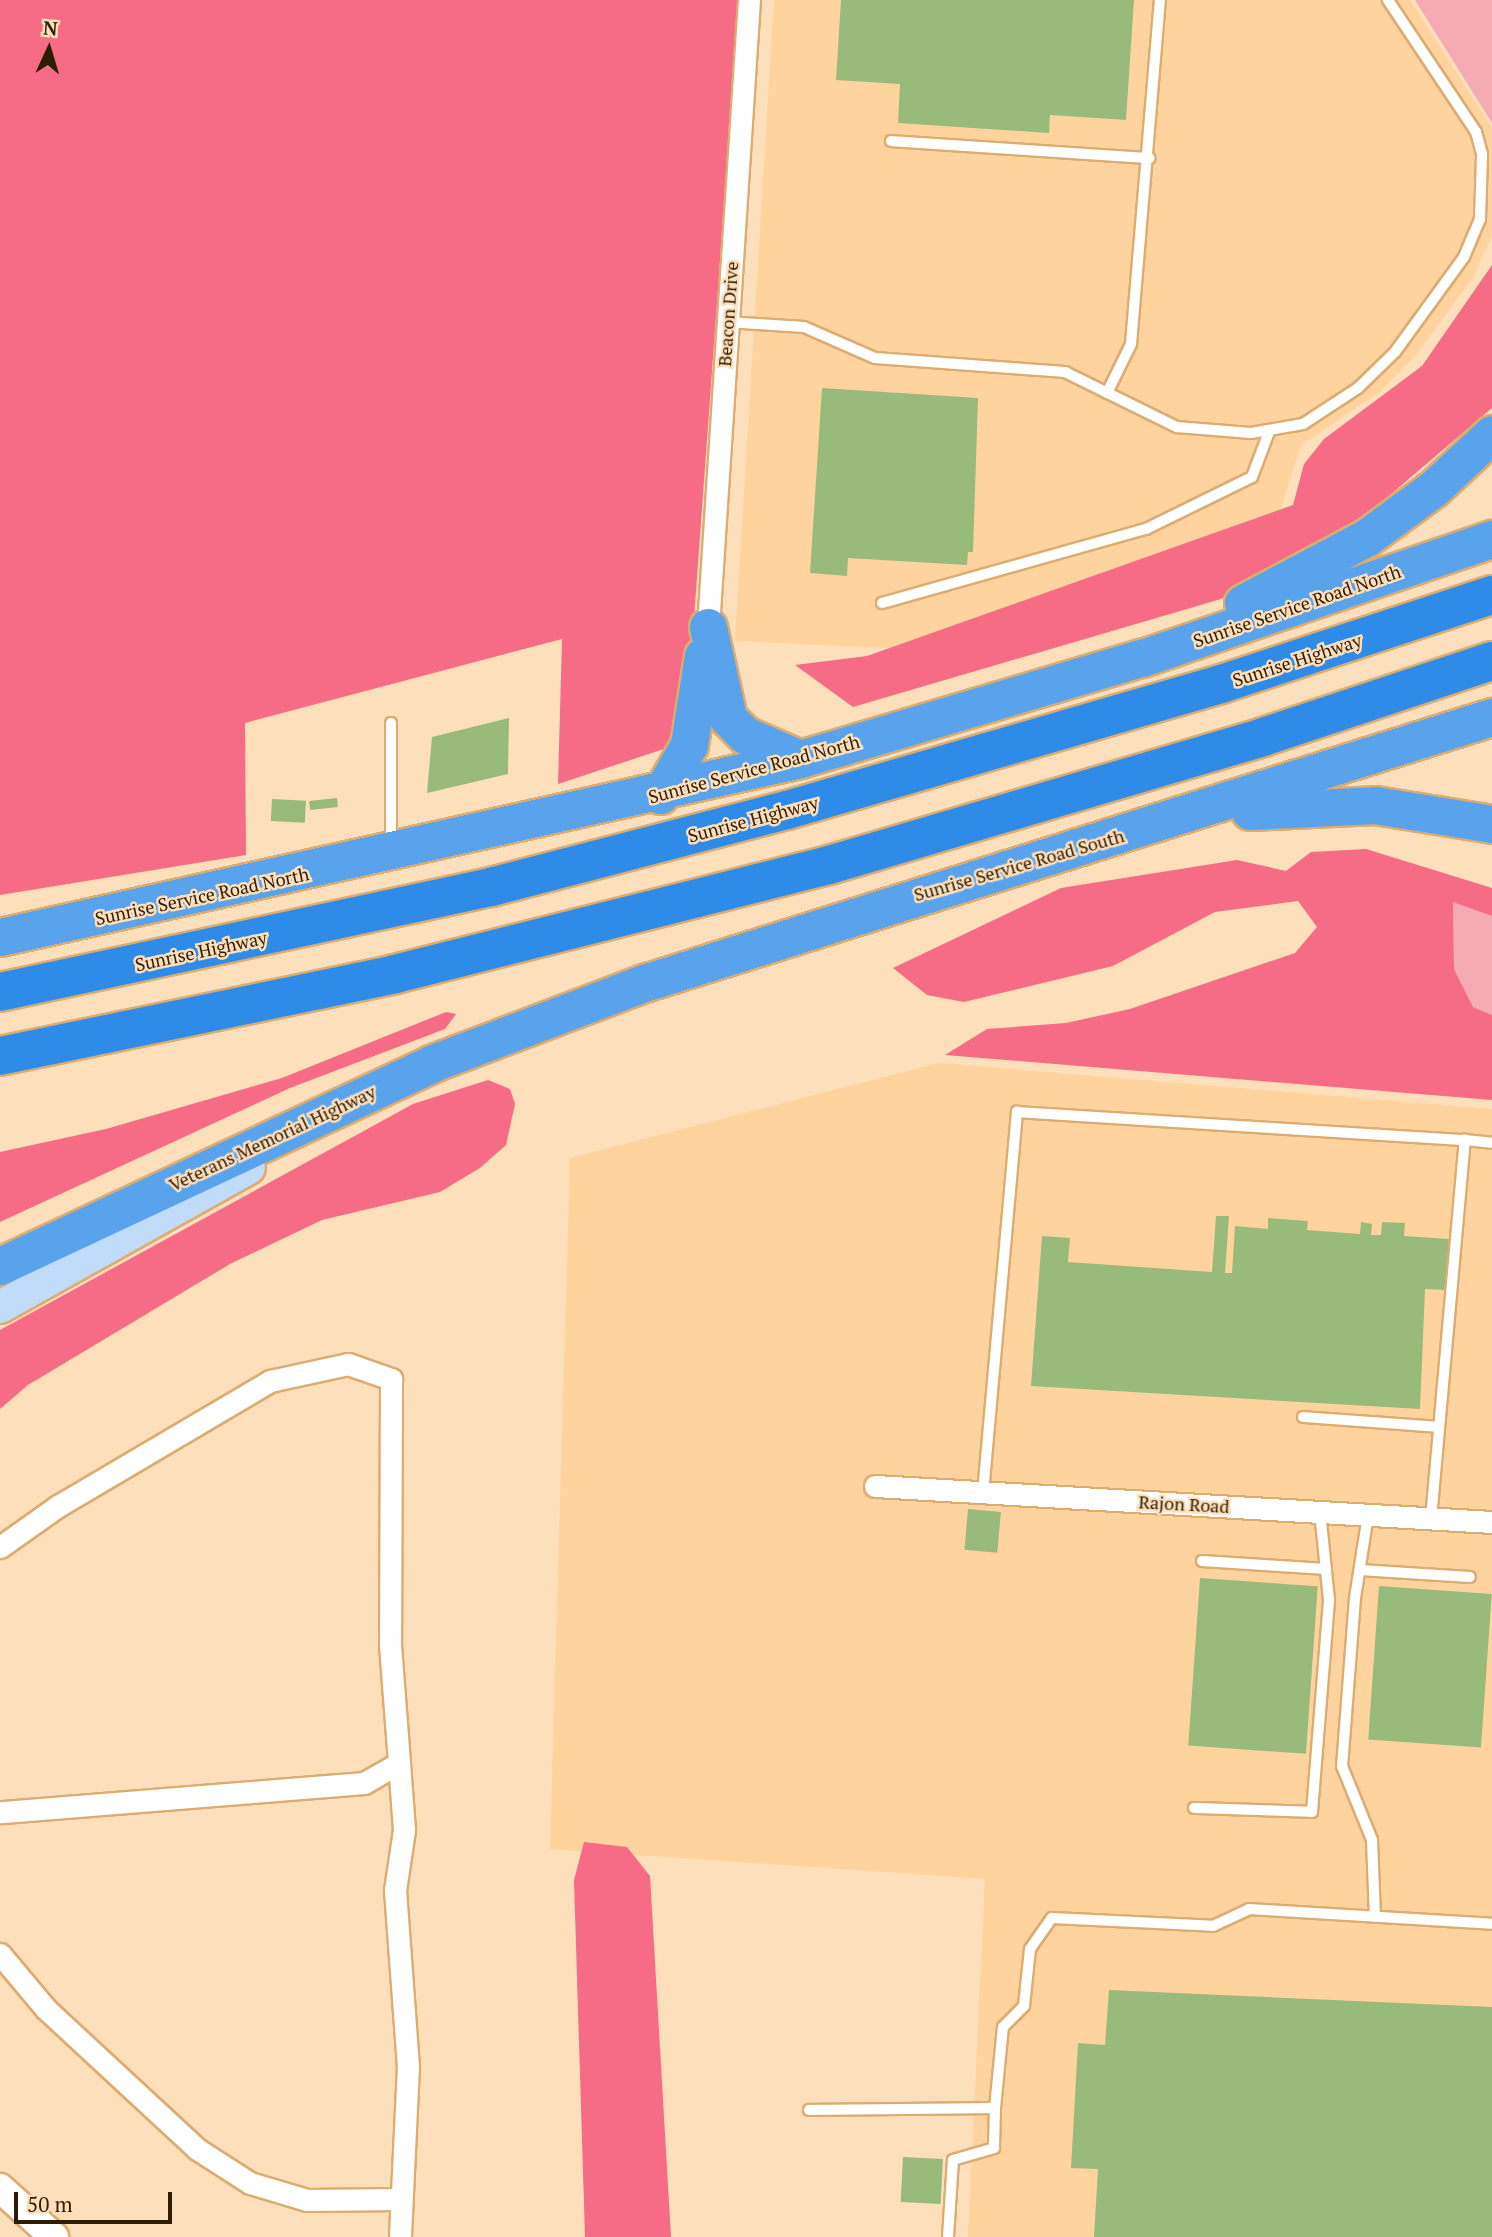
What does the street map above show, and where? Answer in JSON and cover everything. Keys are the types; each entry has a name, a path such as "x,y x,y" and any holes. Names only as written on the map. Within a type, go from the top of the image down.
{"highway":[{"path":"933,720 1041,671 1290,582 1400,514 1492,434"},
{"name":"Sunrise Service Road North","path":"0,937 391,855 660,795 800,759 1252,623 1492,539"},
{"name":"Sunrise Highway","path":"0,992 464,893 773,814 1221,684 1492,595"},
{"path":"708,627 728,718 745,735 800,759"},
{"path":"660,795 689,746 708,627"},
{"path":"0,1056 381,977 829,865 1263,737 1492,661"},
{"name":"Sunrise Service Road South","path":"548,1020 754,945 1190,815 1492,717"},
{"path":"1190,815 1375,805 1492,824"},
{"name":"Veterans Memorial Highway","path":"0,1266 433,1063 548,1020"}],"main road":[{"path":"0,1307 191,1198 548,1020"}],"street":[{"name":"Beacon Drive","path":"708,627 749,0"},
{"path":"0,1548 58,1506 270,1381 348,1364 391,1379 390,1645 404,1830 396,1890 408,2066 400,2237"},
{"name":"Rajon Road","path":"875,1486 1492,1522"},
{"path":"0,1812 364,1783 399,1763"},
{"path":"0,1954 46,2009 197,2149 250,2183 307,2200 400,2199"},
{"path":"0,2188 54,2237"}],"lane":[{"path":"1107,393 1131,344 1149,158 1160,0"},
{"path":"727,322 804,327 875,358 1065,372 1177,427 1269,432 1324,412 1395,352 1457,269 1480,219 1482,154 1476,132 1388,0"},
{"path":"891,141 1149,158"},
{"path":"882,603 1146,529 1252,477 1269,432"},
{"path":"391,723 391,855"},
{"path":"983,1493 1017,1112 1492,1143"},
{"path":"1431,1519 1465,1140"},
{"path":"1303,1418 1439,1427"},
{"path":"1194,1808 1312,1812 1326,1569 1320,1512"},
{"path":"1368,1515 1360,1570 1342,1766 1374,1849 1375,1917"},
{"path":"1202,1561 1326,1569"},
{"path":"1360,1570 1470,1577"},
{"path":"948,2237 953,2160 994,2148 1003,2026 1024,2006 1030,1949 1052,1918 1213,1926 1249,1909 1492,1924"},
{"path":"809,2110 995,2108"}],"shaded area":[{"path":"0,0 739,0 685,742 558,784 562,639 245,723 246,855 0,895"},
{"path":"774,0 1410,0 1492,128 1492,236 1473,277 1417,354 1379,393 1301,445 1280,511 1073,595 886,648 735,641"},
{"path":"1415,0 1492,0 1492,123"},
{"path":"1492,265 1492,408 1349,530 1221,599 853,707 795,665 867,656 1293,505 1304,464 1324,439 1422,366"},
{"path":"1366,849 1492,888 1492,916 1453,902 1454,969 1473,1007 1492,1015 1492,1100 945,1055 987,1029 1066,1023 1130,1009 1295,953 1317,927 1298,901 1215,912 1113,966 964,1002 927,995 893,968 1061,888 1237,860 1286,871 1311,852"},
{"path":"1453,901 1492,916 1492,1015 1473,1007 1454,969"},
{"path":"446,1012 456,1014 445,1029 290,1088 0,1222 0,1152 106,1129 282,1078"},
{"path":"939,1063 1492,1109 1492,2237 968,2237 985,1879 550,1849 570,1158"},
{"path":"488,1080 510,1089 515,1104 506,1145 480,1168 440,1192 322,1220 230,1264 28,1385 0,1409 0,1330 413,1104"},
{"path":"584,1842 627,1847 650,1876 671,2237 585,2237 574,1880"}],"building":[{"path":"841,0 1134,0 1126,120 1050,115 1049,133 898,123 900,84 836,80"},
{"path":"822,388 978,398 973,552 968,552 967,565 848,558 847,576 810,573"},
{"path":"509,718 508,774 427,793 432,737"},
{"path":"337,798 338,807 310,810 309,801"},
{"path":"272,799 306,801 305,823 271,821"},
{"path":"1216,1216 1229,1216 1225,1273 1232,1273 1235,1226 1268,1229 1268,1218 1308,1221 1307,1230 1360,1234 1361,1222 1372,1224 1371,1235 1381,1235 1382,1222 1405,1223 1404,1236 1449,1239 1445,1290 1425,1289 1420,1409 1031,1386 1042,1236 1070,1238 1068,1262 1212,1272"},
{"path":"968,1509 1001,1512 997,1553 964,1550"},
{"path":"1200,1578 1318,1586 1306,1754 1188,1746"},
{"path":"1379,1586 1492,1594 1481,1748 1368,1740"},
{"path":"1109,1990 1492,2007 1492,2237 1094,2237 1098,2169 1071,2168 1078,2043 1105,2045"},
{"path":"903,2157 943,2159 941,2204 901,2202"}]}
